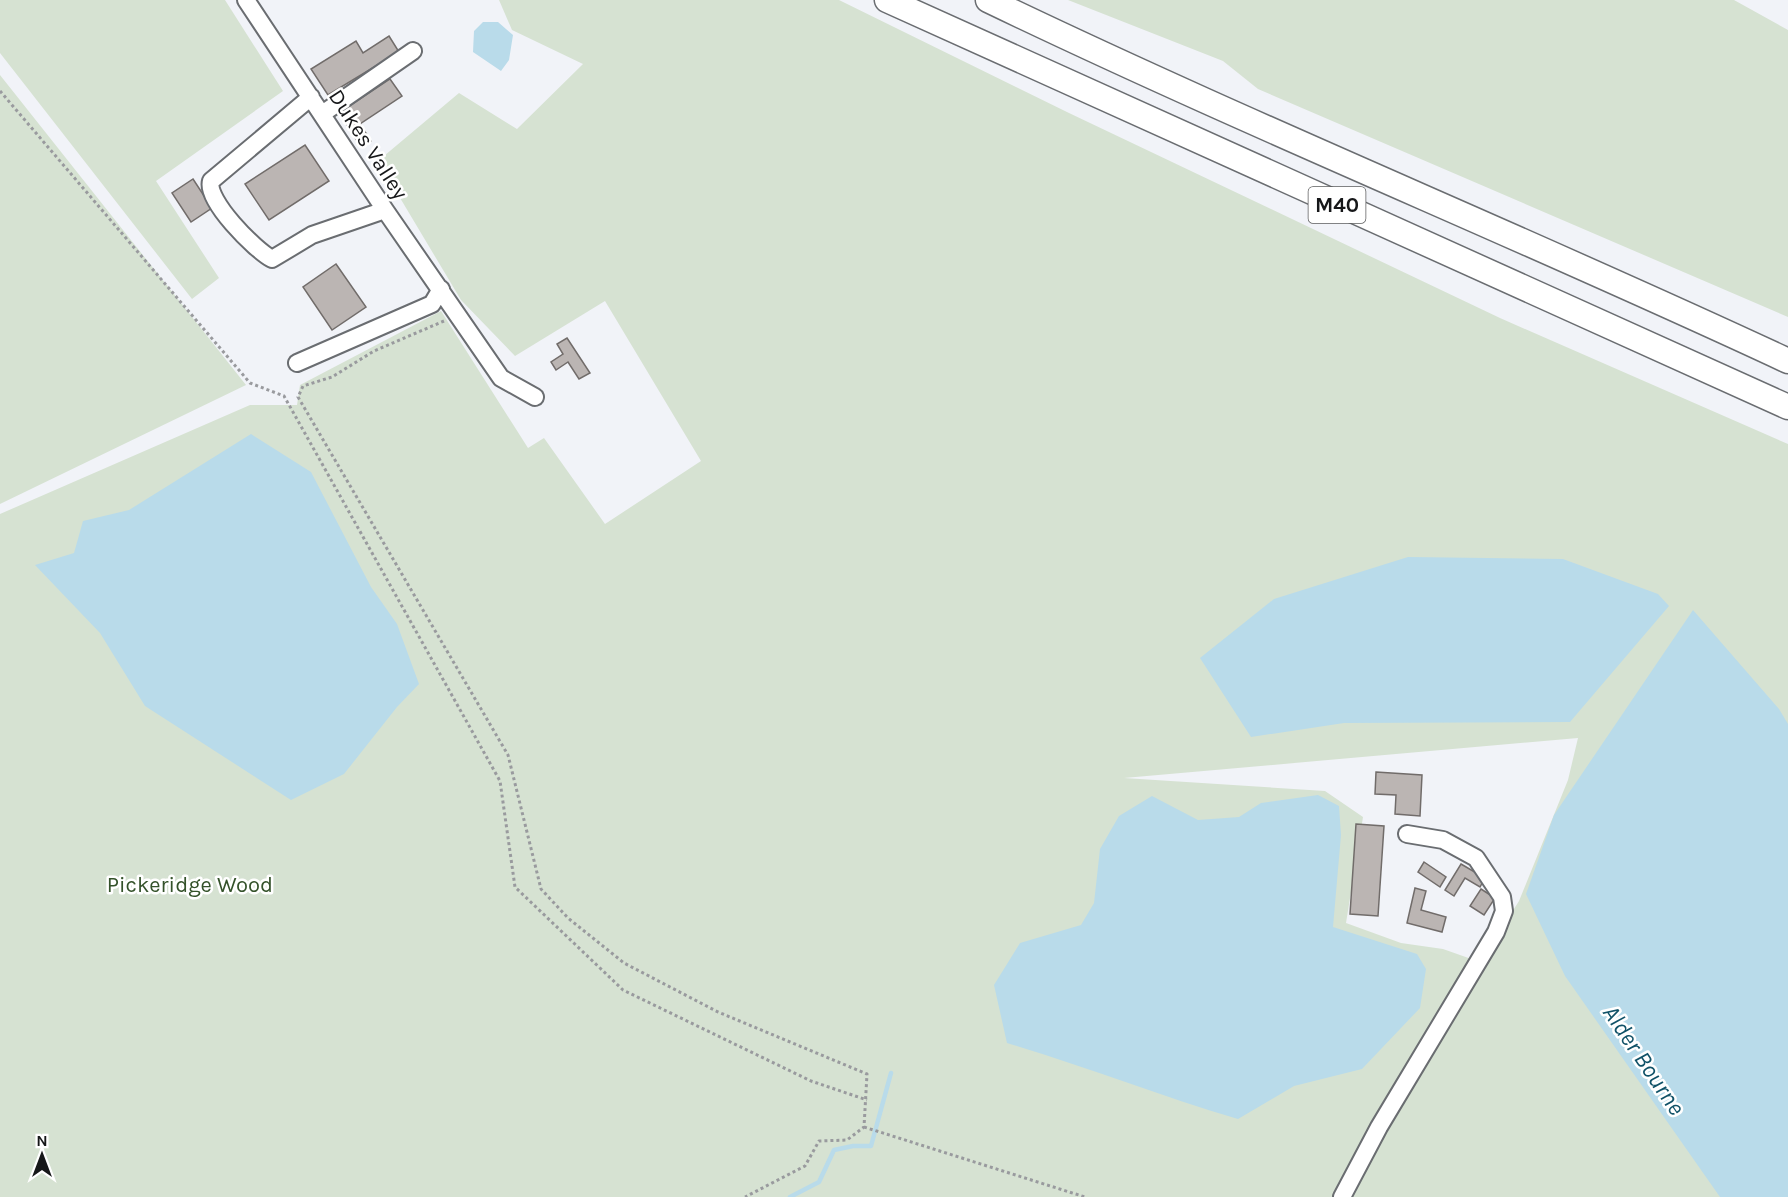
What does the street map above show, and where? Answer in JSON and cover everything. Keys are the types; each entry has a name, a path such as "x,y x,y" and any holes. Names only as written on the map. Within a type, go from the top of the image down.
{"highway":[{"name":"M40","path":"888,0 1788,406"},
{"name":"M40","path":"988,0 1102,54 1532,243 1788,362"}],"street":[{"name":"Dukes Valley","path":"246,0 385,210 501,378 535,397"},
{"path":"322,114 413,51"},
{"path":"311,97 211,181 211,191 238,232 272,260 312,235 385,210"},
{"path":"297,363 432,304 441,289"},
{"path":"1342,1197 1379,1127 1496,932 1504,911 1502,897 1476,858 1443,840 1407,834"}],"path":[{"path":"0,91 250,382 284,396 500,781 515,886 623,990 811,1082 867,1100"},
{"path":"454,312 441,323 375,351 332,377 303,386 298,397 508,755 542,890 576,925 624,963 718,1012 867,1074 864,1127 847,1140 819,1141 805,1166 745,1197"},
{"path":"864,1127 1085,1197"}],"green space":[{"path":"0,0 225,0 283,91 156,181 219,278 192,299 0,53"},
{"name":"Pickeridge Wood","path":"499,0 839,0 1069,113 1500,318 1788,444 1788,1197 0,1197 0,514 250,405 297,405 300,385 441,311 528,448 544,438 605,524 701,461 605,301 515,356 461,300 378,161 459,93 517,129 583,64 512,30","holes":["1578,738 1568,780 1519,901 1352,1167 1477,961 1443,949 1401,943 1346,923 1363,817 1325,791 1124,778"]},
{"path":"1068,0 1734,0 1788,30 1788,317 1258,89 1223,61"},
{"path":"0,75 246,385 0,504"}],"water":[{"path":"483,22 498,22 513,35 509,60 501,71 473,52 474,31"},
{"path":"251,434 311,472 371,587 397,624 419,684 397,707 344,774 291,800 145,706 100,633 35,565 74,553 83,521 129,510"},
{"path":"1408,557 1563,559 1658,594 1669,606 1570,722 1344,723 1251,737 1200,658 1274,599"},
{"name":"Alder Bourne","path":"1693,610 1779,709 1788,724 1788,1197 1720,1197 1565,976 1526,894 1554,815"},
{"path":"1318,795 1339,806 1341,835 1333,927 1417,954 1426,969 1420,1008 1362,1069 1294,1086 1238,1119 1007,1043 994,985 1020,943 1081,925 1094,903 1100,849 1119,816 1152,796 1198,820 1239,817 1261,803"}],"building":[{"path":"389,36 399,52 328,95 311,69 356,41 363,53"},
{"path":"390,79 402,96 360,124 371,141 361,147 339,113"},
{"path":"305,145 329,181 269,220 245,184"},
{"path":"193,179 212,208 191,222 172,193"},
{"path":"336,264 366,307 332,330 303,287"},
{"path":"567,338 590,373 579,379 568,362 556,370 551,362 563,354 557,344"},
{"path":"1376,772 1422,775 1420,816 1395,814 1396,795 1375,794"},
{"path":"1356,824 1384,826 1378,916 1350,914"},
{"path":"1424,862 1446,877 1440,887 1418,872"},
{"path":"1461,864 1485,878 1480,887 1465,878 1454,896 1445,890"},
{"path":"1415,888 1426,891 1421,910 1446,917 1442,932 1407,923"},
{"path":"1481,889 1495,898 1484,915 1470,906"}],"waterway":[{"path":"790,1197 819,1182 834,1150 853,1146 871,1146 891,1073"}]}
